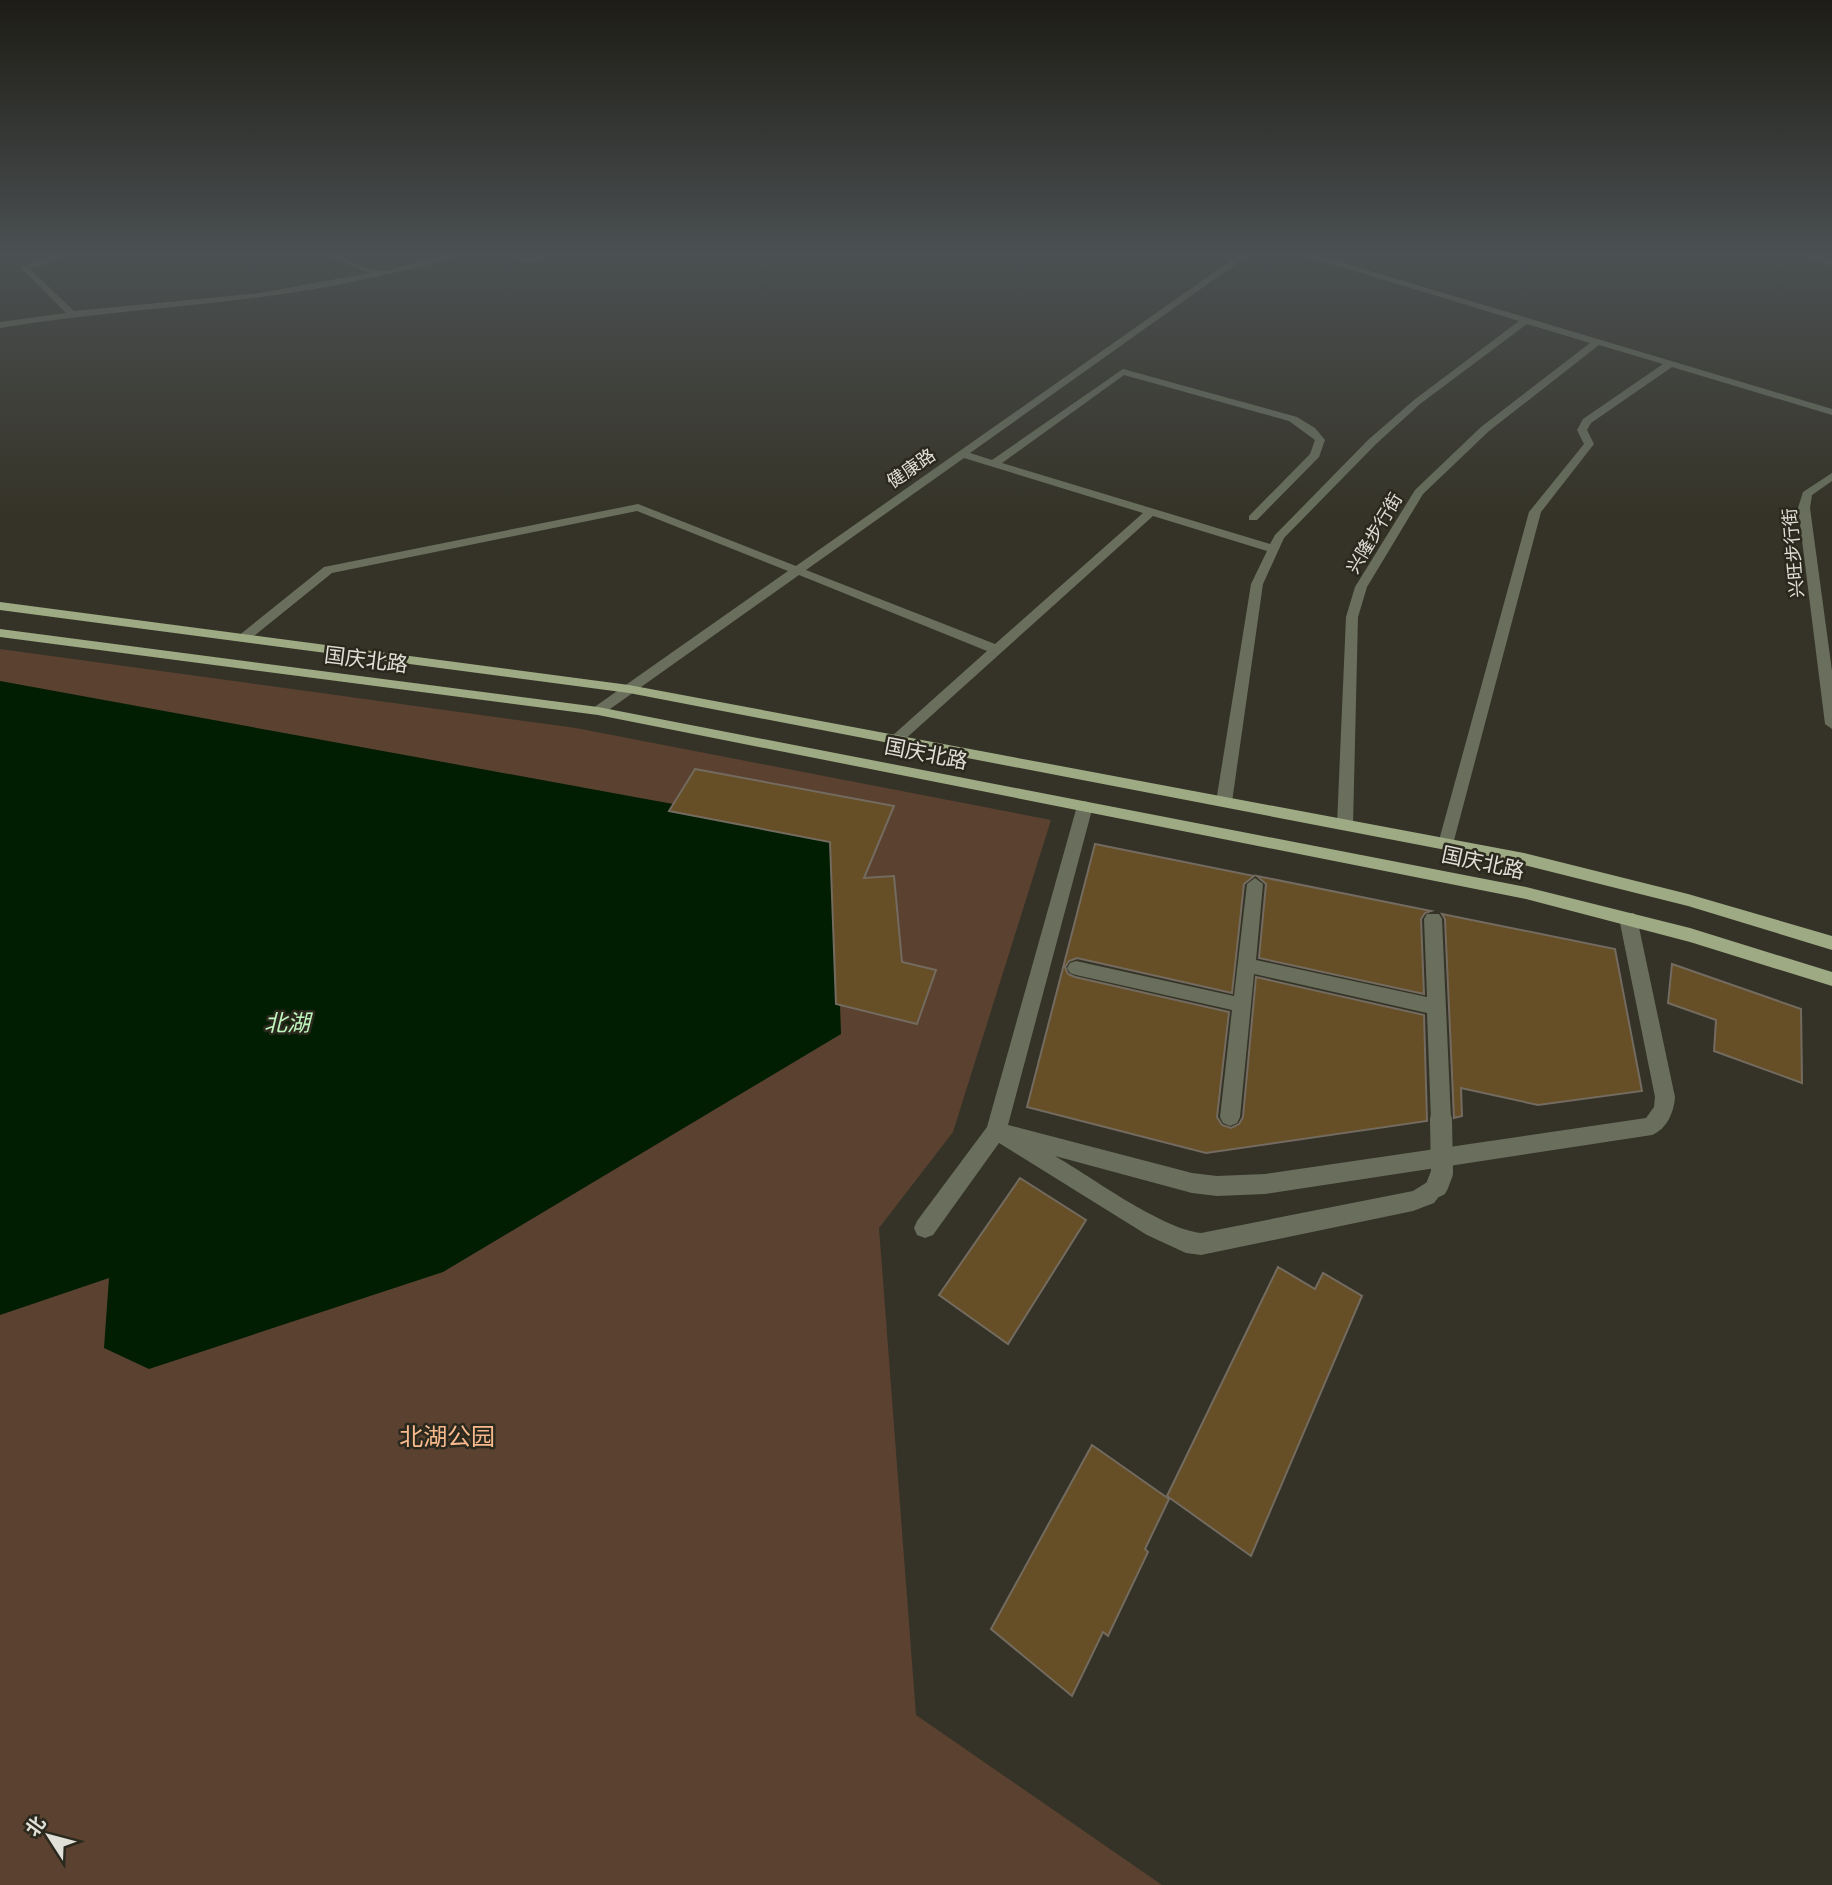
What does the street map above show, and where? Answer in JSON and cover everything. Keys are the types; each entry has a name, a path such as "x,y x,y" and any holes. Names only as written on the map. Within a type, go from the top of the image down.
{"main road":[{"name":"国庆北路","path":"0,606 629,689 1446,844 1606,878 1832,943"},
{"name":"国庆北路","path":"0,633 598,711 1474,882 1628,918 1832,979"}],"street":[{"name":"健康路","path":"598,711 1120,342"},
{"path":"1224,802 1257,584 1279,537 1372,442 1418,402 1497,342"},
{"path":"1597,342 1832,412"},
{"name":"兴隆步行街","path":"1345,825 1352,617 1361,587 1419,492 1485,429 1597,342"},
{"path":"1446,844 1535,512 1546,493 1583,455 1589,444 1582,430 1587,421 1670,364"},
{"path":"994,464 1123,372 1293,419 1311,429 1320,440 1315,454 1253,518"},
{"path":"961,454 1274,549"},
{"name":"兴旺步行街","path":"1832,475 1807,494 1804,508 1832,724"},
{"path":"244,637 328,570 638,507 795,572 997,650"},
{"path":"897,739 1151,512"},
{"path":"925,1228 996,1131 1085,806"},
{"path":"1230,1116 1255,884"},
{"path":"996,1131 1168,1177 1217,1186 1241,1186 1652,1126 1664,1109 1665,1097 1628,918"},
{"path":"996,1131 1155,1228 1178,1239 1201,1244 1413,1201 1427,1195 1437,1186 1443,1173 1433,919"},
{"path":"1247,965 1436,1007"},
{"path":"1076,968 1242,1005"}],"green space":[{"name":"北湖公园","path":"0,649 576,728 1051,820 953,1132 879,1228 916,1715 1162,1885 0,1885"}],"water":[{"name":"北湖","path":"0,681 673,804 670,811 833,842 836,1004 840,1005 841,1034 443,1272 149,1369 104,1348 109,1278 0,1315"}],"building":[{"path":"695,769 894,806 864,878 894,876 902,962 936,970 917,1024 836,1004 830,842 669,811"},
{"path":"1095,844 1254,876 1244,884 1232,993 1077,958 1069,961 1065,967 1068,974 1075,977 1229,1012 1217,1117 1222,1125 1231,1128 1239,1124 1243,1117 1256,977 1424,1015 1427,1121 1206,1153 1027,1107"},
{"path":"1257,876 1431,911 1425,913 1421,919 1424,994 1259,958 1266,884"},
{"path":"1442,914 1615,949 1642,1091 1538,1105 1461,1088 1462,1116 1454,1118 1445,919"},
{"path":"1672,964 1801,1009 1802,1083 1714,1051 1716,1020 1668,1003"},
{"path":"1020,1178 1086,1220 1008,1344 939,1295"},
{"path":"1278,1267 1315,1289 1323,1273 1362,1296 1251,1556 1167,1496"},
{"path":"1092,1445 1169,1499 1145,1549 1148,1552 1108,1636 1103,1632 1072,1696 991,1629"}]}
